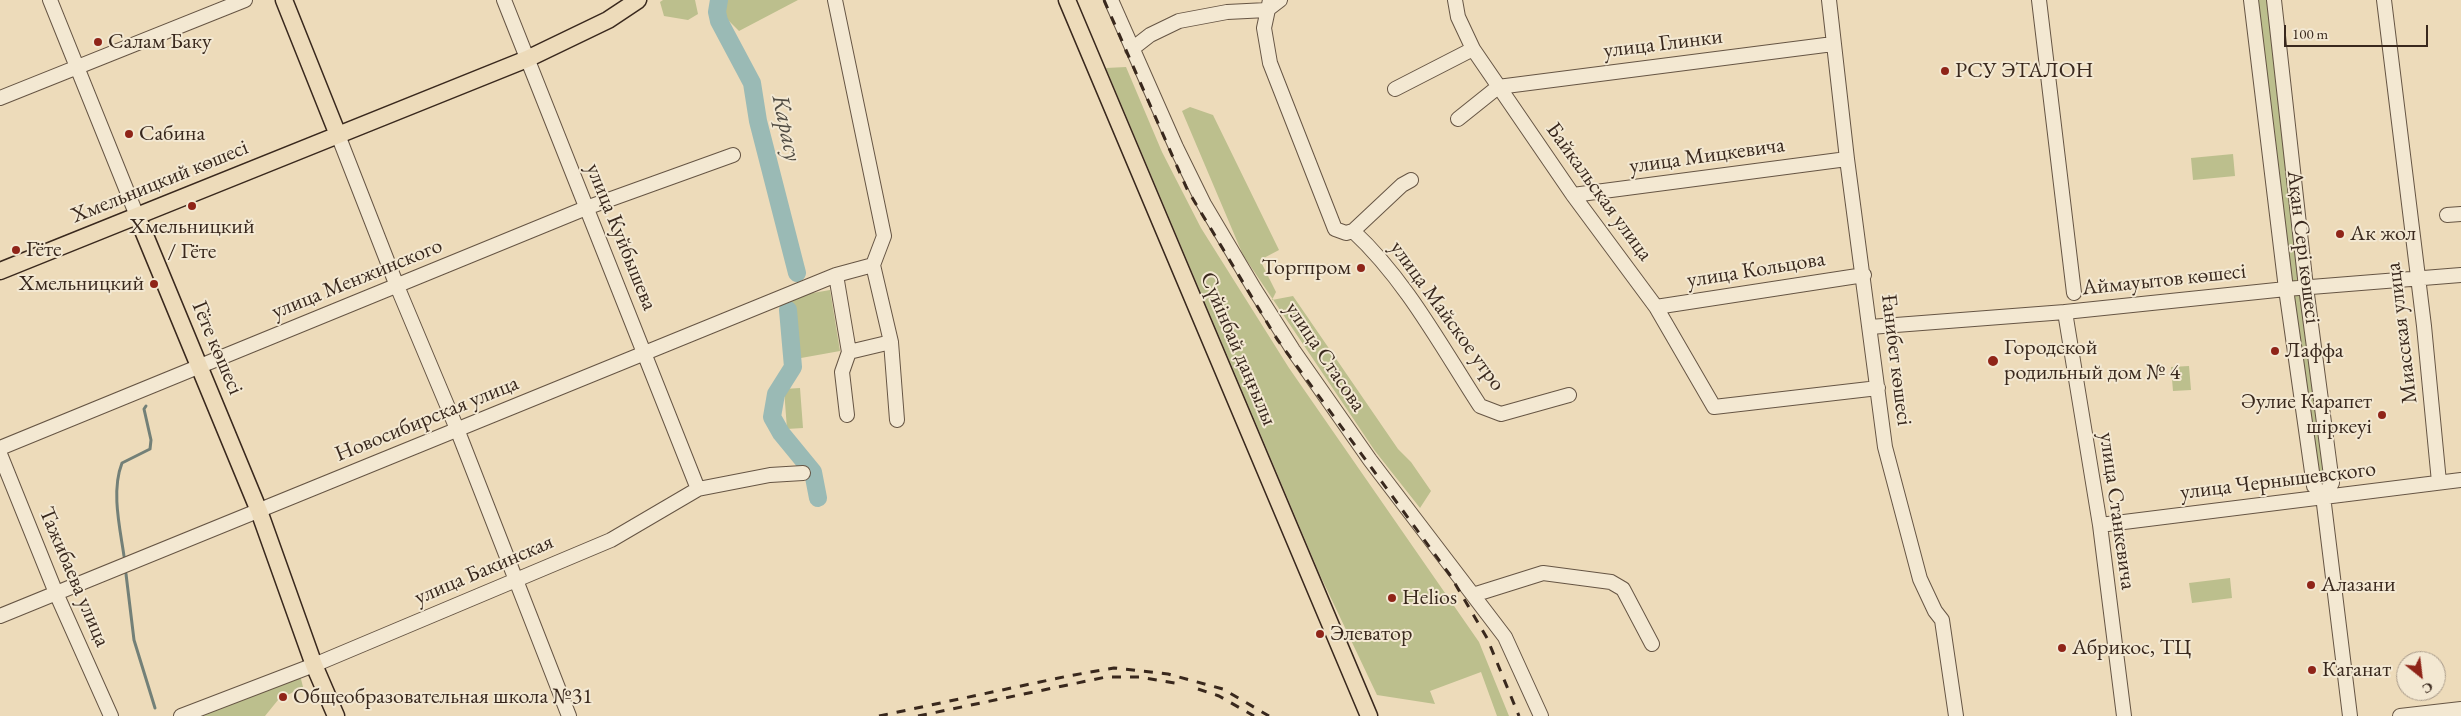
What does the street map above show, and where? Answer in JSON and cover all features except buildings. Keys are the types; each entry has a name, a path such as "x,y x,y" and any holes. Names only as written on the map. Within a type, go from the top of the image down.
{"main road":[{"path":"284,0 338,135"},
{"name":"Хмельницкий көшесі","path":"0,271 527,59 608,20 638,0"},
{"name":"Сүйінбай даңғылы","path":"1067,0 1369,716"},
{"name":"Гёте көшесі","path":"137,216 259,511 314,665 336,716"}],"street":[{"name":"Гёте көшесі","path":"50,0 137,216"},
{"path":"0,98 244,0"},
{"name":"улица Куйбышева","path":"504,0 698,489"},
{"path":"835,0 884,236 873,266 891,342 897,420"},
{"name":"улица Стасова","path":"1111,0 1200,196 1255,290 1293,350 1370,460 1505,637 1541,716"},
{"path":"1132,49 1150,36 1179,21 1268,5 1280,0"},
{"name":"Байкальская улица","path":"1455,0 1458,17 1473,49 1573,195 1656,307 1714,407 1878,388"},
{"name":"Ғанибет көшесі","path":"1829,0 1847,159 1886,447 1920,579 1942,620 1956,716"},
{"path":"2040,0 2074,294"},
{"name":"Ақан Сері көшесі","path":"2251,0 2286,289 2314,486 2323,496 2350,716"},
{"name":"Ақан Сері көшесі","path":"2274,0 2306,287 2332,483 2323,496"},
{"name":"Миасская улица","path":"2384,0 2424,326 2439,482"},
{"path":"1268,5 1264,28 1270,63 1335,229 1346,233 1353,231 1402,185 1410,180"},
{"name":"улица Глинки","path":"1498,87 1833,44"},
{"path":"1395,89 1473,49"},
{"path":"1458,119 1498,87"},
{"path":"338,135 397,286 457,429 514,580 569,716"},
{"name":"улица Менжинского","path":"0,448 586,208 733,156"},
{"name":"улица Мицкевича","path":"1573,195 1847,159"},
{"name":"улица Майское утро","path":"1353,231 1371,247 1397,278 1480,406 1501,414 1569,395"},
{"name":"Новосибирская улица","path":"0,616 836,275 873,266"},
{"path":"836,275 849,352 842,372 847,415"},
{"name":"улица Кольцова","path":"1656,307 1864,275"},
{"name":"Аймауытов көшесі","path":"1870,327 2065,312 2306,287 2461,275"},
{"name":"улица Станкевича","path":"2065,312 2100,526 2124,716"},
{"path":"849,352 891,342"},
{"name":"Тажибаева улица","path":"0,454 56,593 111,716"},
{"name":"улица Бакинская","path":"181,716 314,665 611,540 698,489 770,475 803,473"},
{"name":"улица Чернышевского","path":"2100,526 2323,496 2461,480"},
{"path":"1473,595 1543,573 1611,582 1623,589 1652,644"},
{"path":"2400,716 2461,708"}],"green space":[{"path":"663,0 695,0 698,14 688,20 664,16 660,2"},
{"path":"723,0 798,0 739,31 721,13"},
{"path":"2256,0 2271,0 2301,283 2289,283"},
{"path":"1126,67 1162,152 1201,228 1289,368 1479,642 1509,716 1497,716 1481,672 1430,691 1435,704 1377,695 1320,575 1106,68"},
{"path":"1190,107 1213,115 1279,250 1260,260 1276,292 1273,299 1243,255 1182,111"},
{"path":"2233,154 2235,176 2193,180 2191,158"},
{"path":"830,290 840,351 801,358 790,297"},
{"path":"2291,293 2303,293 2327,481 2321,488"},
{"path":"1293,296 1398,449 1411,462 1431,491 1420,508 1375,451 1273,300"},
{"path":"2189,366 2191,390 2173,391 2171,367"},
{"path":"800,388 803,428 787,429 784,389"},
{"path":"2230,578 2232,598 2192,603 2189,583"},
{"path":"298,667 303,687 278,700 265,716 187,716"}],"waterway":[{"name":"Карасу","path":"719,0 717,12 719,21 752,83 758,121 797,273"},
{"path":"788,310 793,367 776,394 772,417 781,433 813,472 818,498"},
{"path":"124,556 117,509 117,485 122,463 150,449 151,440 144,409 146,406"},
{"path":"126,574 134,640 155,708"}],"railway":[{"path":"1104,0 1187,189 1277,339 1450,575 1487,638 1519,716"},
{"path":"879,716 1114,668 1168,674 1223,689 1269,716"},
{"path":"918,716 1106,677 1139,677 1181,684"},
{"path":"1198,689 1219,696 1254,716"}],"place":[{"name":"Салам Баку","path":"98,42"},
{"name":"РСУ ЭТАЛОН","path":"1945,71"},
{"name":"Сабина","path":"129,134"},
{"name":"Хмельницкий / Гёте","path":"192,206"},
{"name":"Ак жол","path":"2340,234"},
{"name":"Гёте","path":"16,250"},
{"name":"Торгпром","path":"1361,268"},
{"name":"Хмельницкий","path":"154,284"},
{"name":"Лаффа","path":"2275,351"},
{"name":"Городской родильный дом № 4","path":"1993,361"},
{"name":"Әулие Карапет шіркеуі","path":"2382,415"},
{"name":"Алазани","path":"2311,585"},
{"name":"Helios","path":"1392,598"},
{"name":"Элеватор","path":"1320,634"},
{"name":"Абрикос, ТЦ","path":"2062,648"},
{"name":"Каганат","path":"2312,670"},
{"name":"Общеобразовательная школа №31","path":"283,697"}]}
